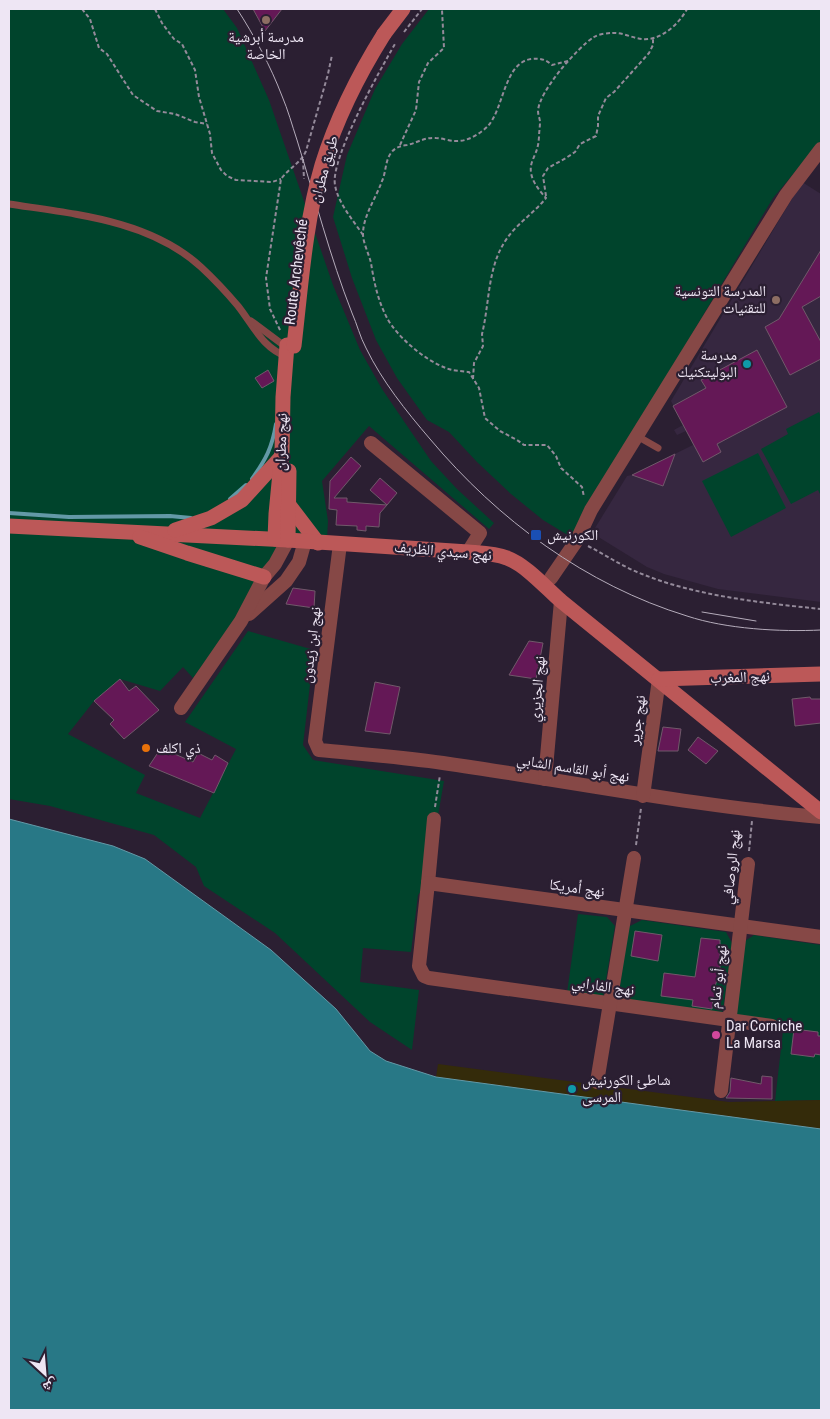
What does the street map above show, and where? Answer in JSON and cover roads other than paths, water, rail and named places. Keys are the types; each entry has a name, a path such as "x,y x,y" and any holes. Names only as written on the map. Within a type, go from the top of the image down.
{"street":[{"path":"385,36 392,9"},
{"name":"طريق مطران","path":"289,348 322,167 344,106 360,74 403,9"},
{"path":"551,578 577,540 591,510 637,436 821,149"},
{"name":"نهج مطران","path":"282,540 276,514 282,456 283,397 289,348"},
{"name":"نهج مطران","path":"282,540 289,505 289,348"},
{"path":"371,443 480,533 468,552"},
{"path":"166,533 211,518 242,500 282,456"},
{"path":"241,621 286,580 311,542 289,505"},
{"name":"نهج سيدي الظريف","path":"9,526 282,540 468,552 508,558 522,567 561,601 821,812"},
{"path":"127,533 187,554 264,577"},
{"path":"181,708 241,621 264,577 274,564 282,540"},
{"name":"نهج ابن زيدون","path":"319,750 315,741 340,544"},
{"name":"نهج الجزيري","path":"545,779 561,601"},
{"name":"نهج المغرب","path":"659,679 821,674"},
{"name":"نهج جرير","path":"643,796 659,679"},
{"name":"نهج أبو القاسم الشابي","path":"319,750 442,763 753,812 821,818"},
{"path":"428,883 434,819"},
{"path":"597,1082 634,858"},
{"name":"نهج الروصافي","path":"741,926 748,864"},
{"name":"نهج أمريكا","path":"428,883 821,937"},
{"name":"نهج الفارابي","path":"428,883 419,966 424,976 772,1026"},
{"name":"نهج أبو تمام","path":"721,1091 741,926"}],"lane":[{"path":"9,204 77,214 112,222 160,238 200,266 220,285 244,315 272,338 289,348"},
{"path":"637,436 658,448"}],"water":[{"path":"9,819 113,846 145,859 271,950 336,1009 370,1051 386,1061 436,1077 821,1129 821,1410 9,1410"}],"waterway":[{"path":"252,479 268,453 276,424"},
{"path":"230,499 246,485"},
{"path":"9,513 69,517 170,516 191,518"}],"tram line":[{"path":"237,9 262,51 284,101 344,292 364,344 379,372 395,395 456,469 515,522 546,546 579,568 614,587 650,603 687,616 736,627 771,630 821,630"},
{"path":"702,612 756,621"}],"place":[{"name":"مدرسة أبرشية الخاصة","path":"266,20"},
{"name":"المدرسة التونسية للتقنيات","path":"776,300"},
{"name":"مدرسة البوليتكنيك","path":"747,364"},
{"name":"الكورنيش","path":"536,535"},
{"name":"ذي اكلف","path":"146,748"},
{"name":"Dar Corniche La Marsa","path":"716,1035"},
{"name":"شاطئ الكورنيش المرسى","path":"572,1089"}]}
